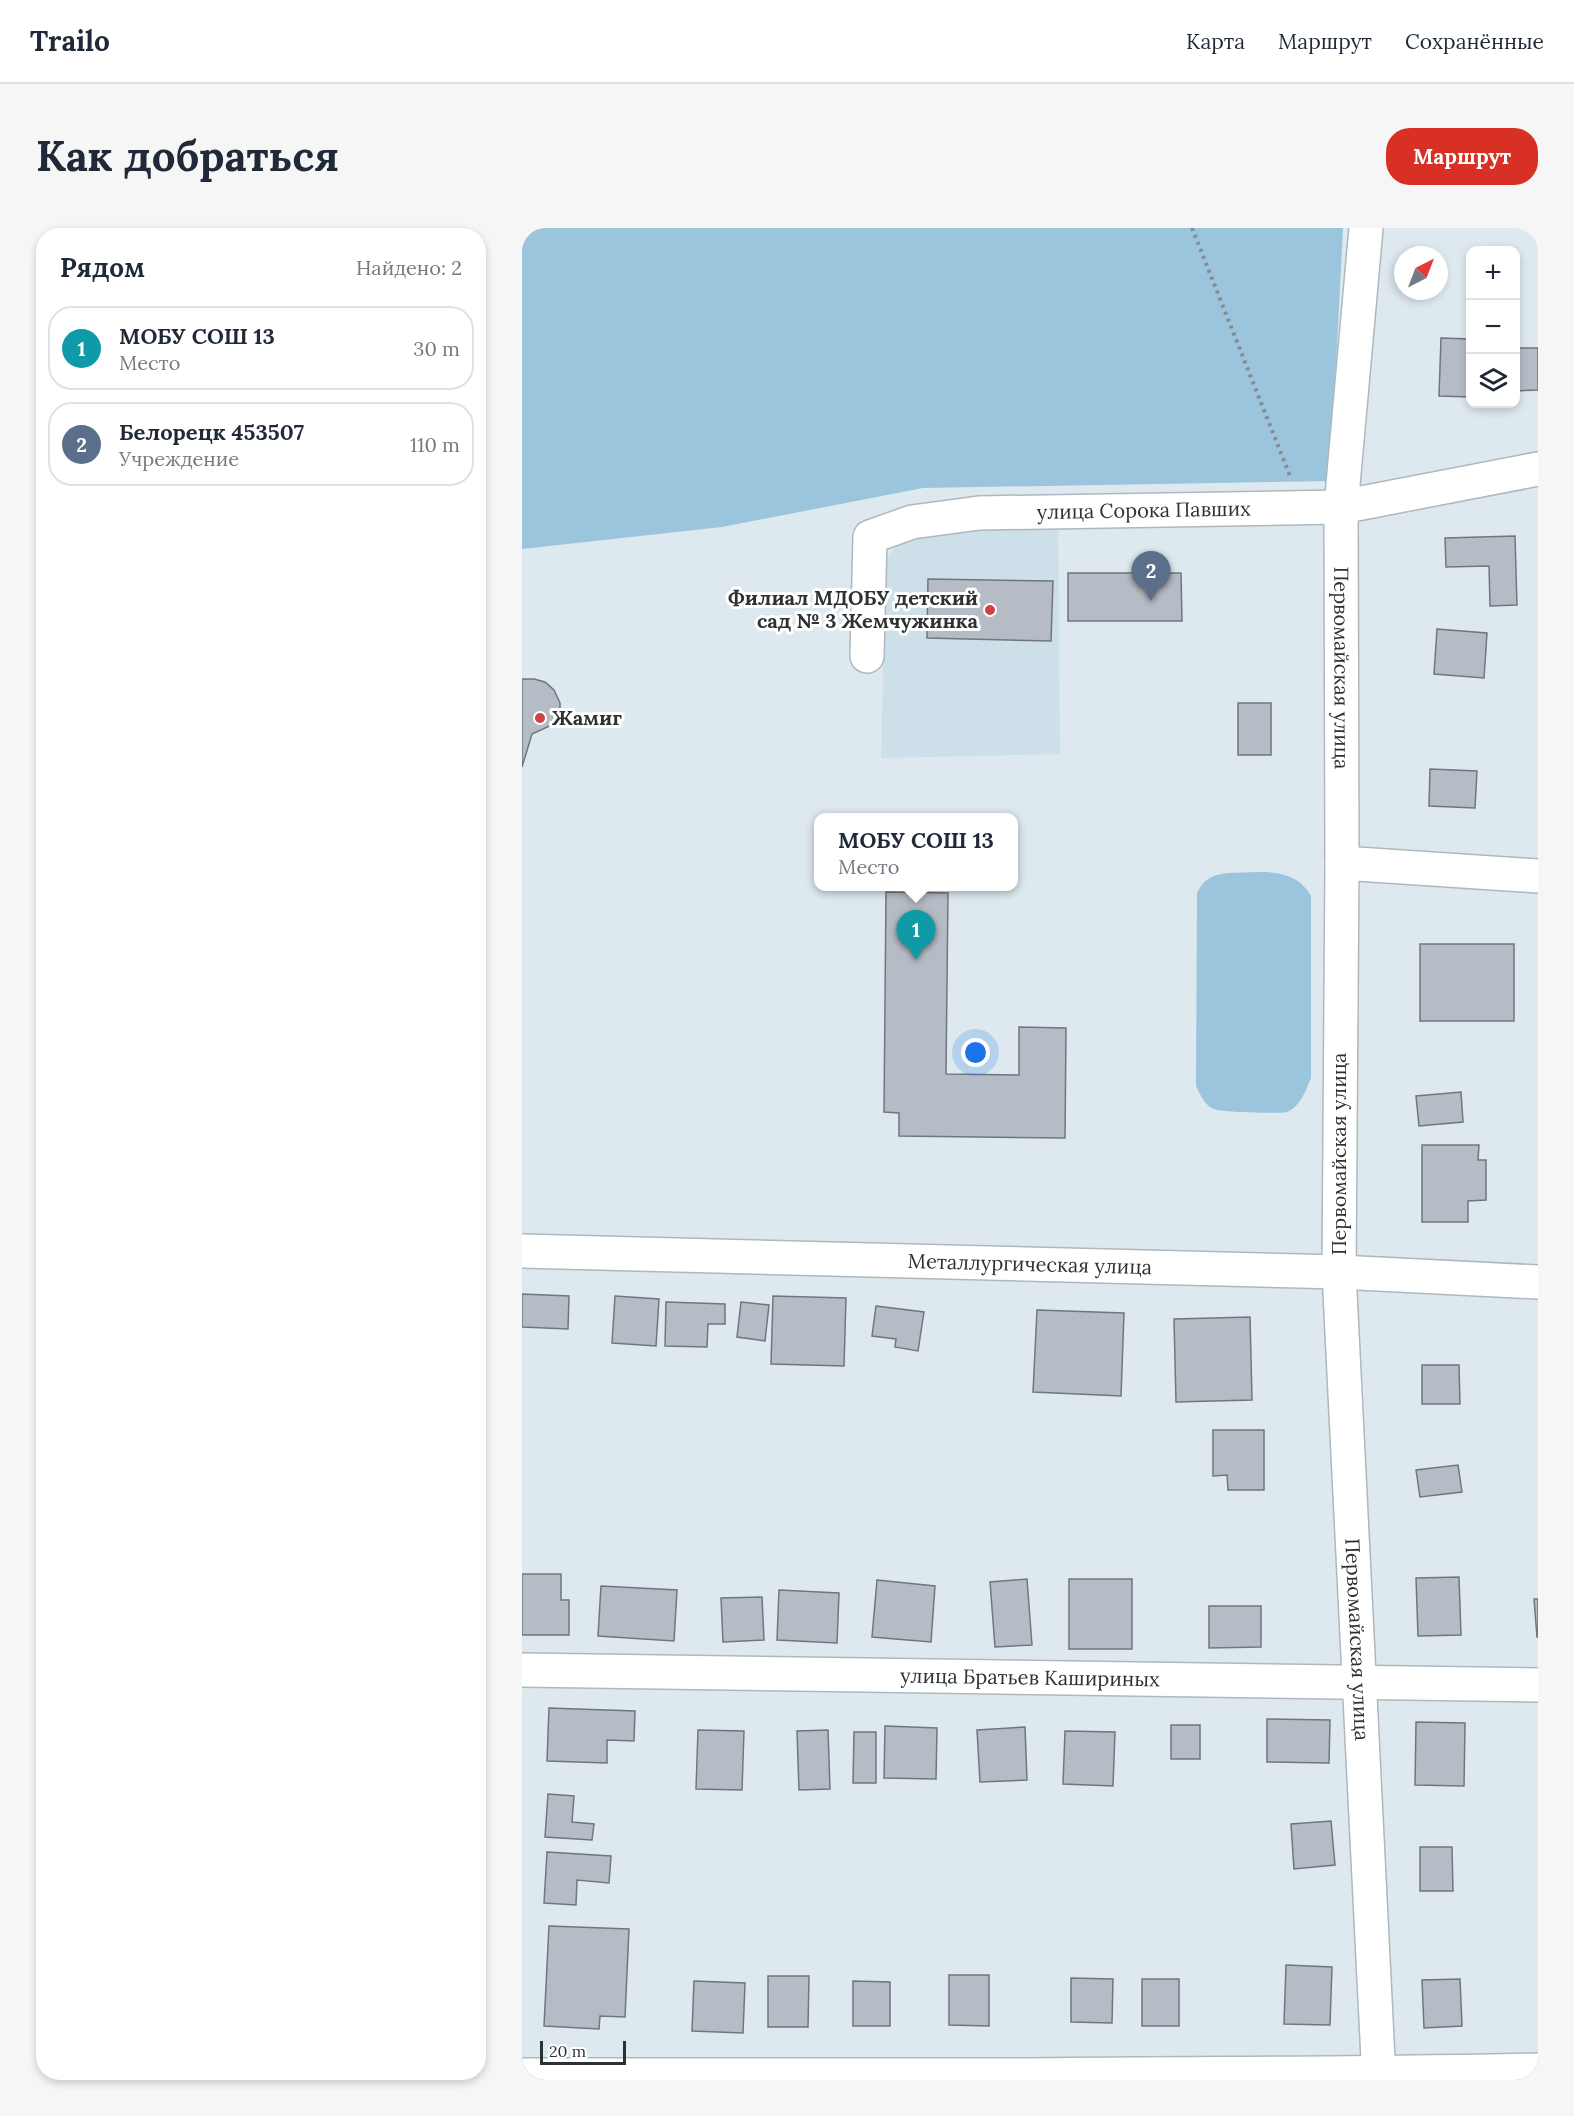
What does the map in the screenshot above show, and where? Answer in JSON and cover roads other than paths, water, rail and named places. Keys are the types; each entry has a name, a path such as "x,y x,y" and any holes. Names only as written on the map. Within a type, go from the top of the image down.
{"street":[{"name":"Первомайская улица","path":"1366,228 1341,507 1342,863 1339,1272 1379,2077"},
{"name":"улица Сорока Павших","path":"867,656 870,537 912,522 979,513 1341,507 1538,469"},
{"path":"1342,863 1538,876"},
{"name":"Металлургическая улица","path":"522,1251 1339,1272 1538,1282"},
{"name":"улица Братьев Кашириных","path":"522,1670 1538,1685"},
{"path":"522,2075 896,2077 1032,2074 1379,2077 1538,2070"}],"place":[{"name":"Белорецк 453507","path":"1151,601"},
{"name":"Филиал МДОБУ детский сад № 3 Жемчужинка","path":"990,610"},
{"name":"Жамиг","path":"540,718"},
{"name":"МОБУ СОШ 13","path":"916,960"}]}
